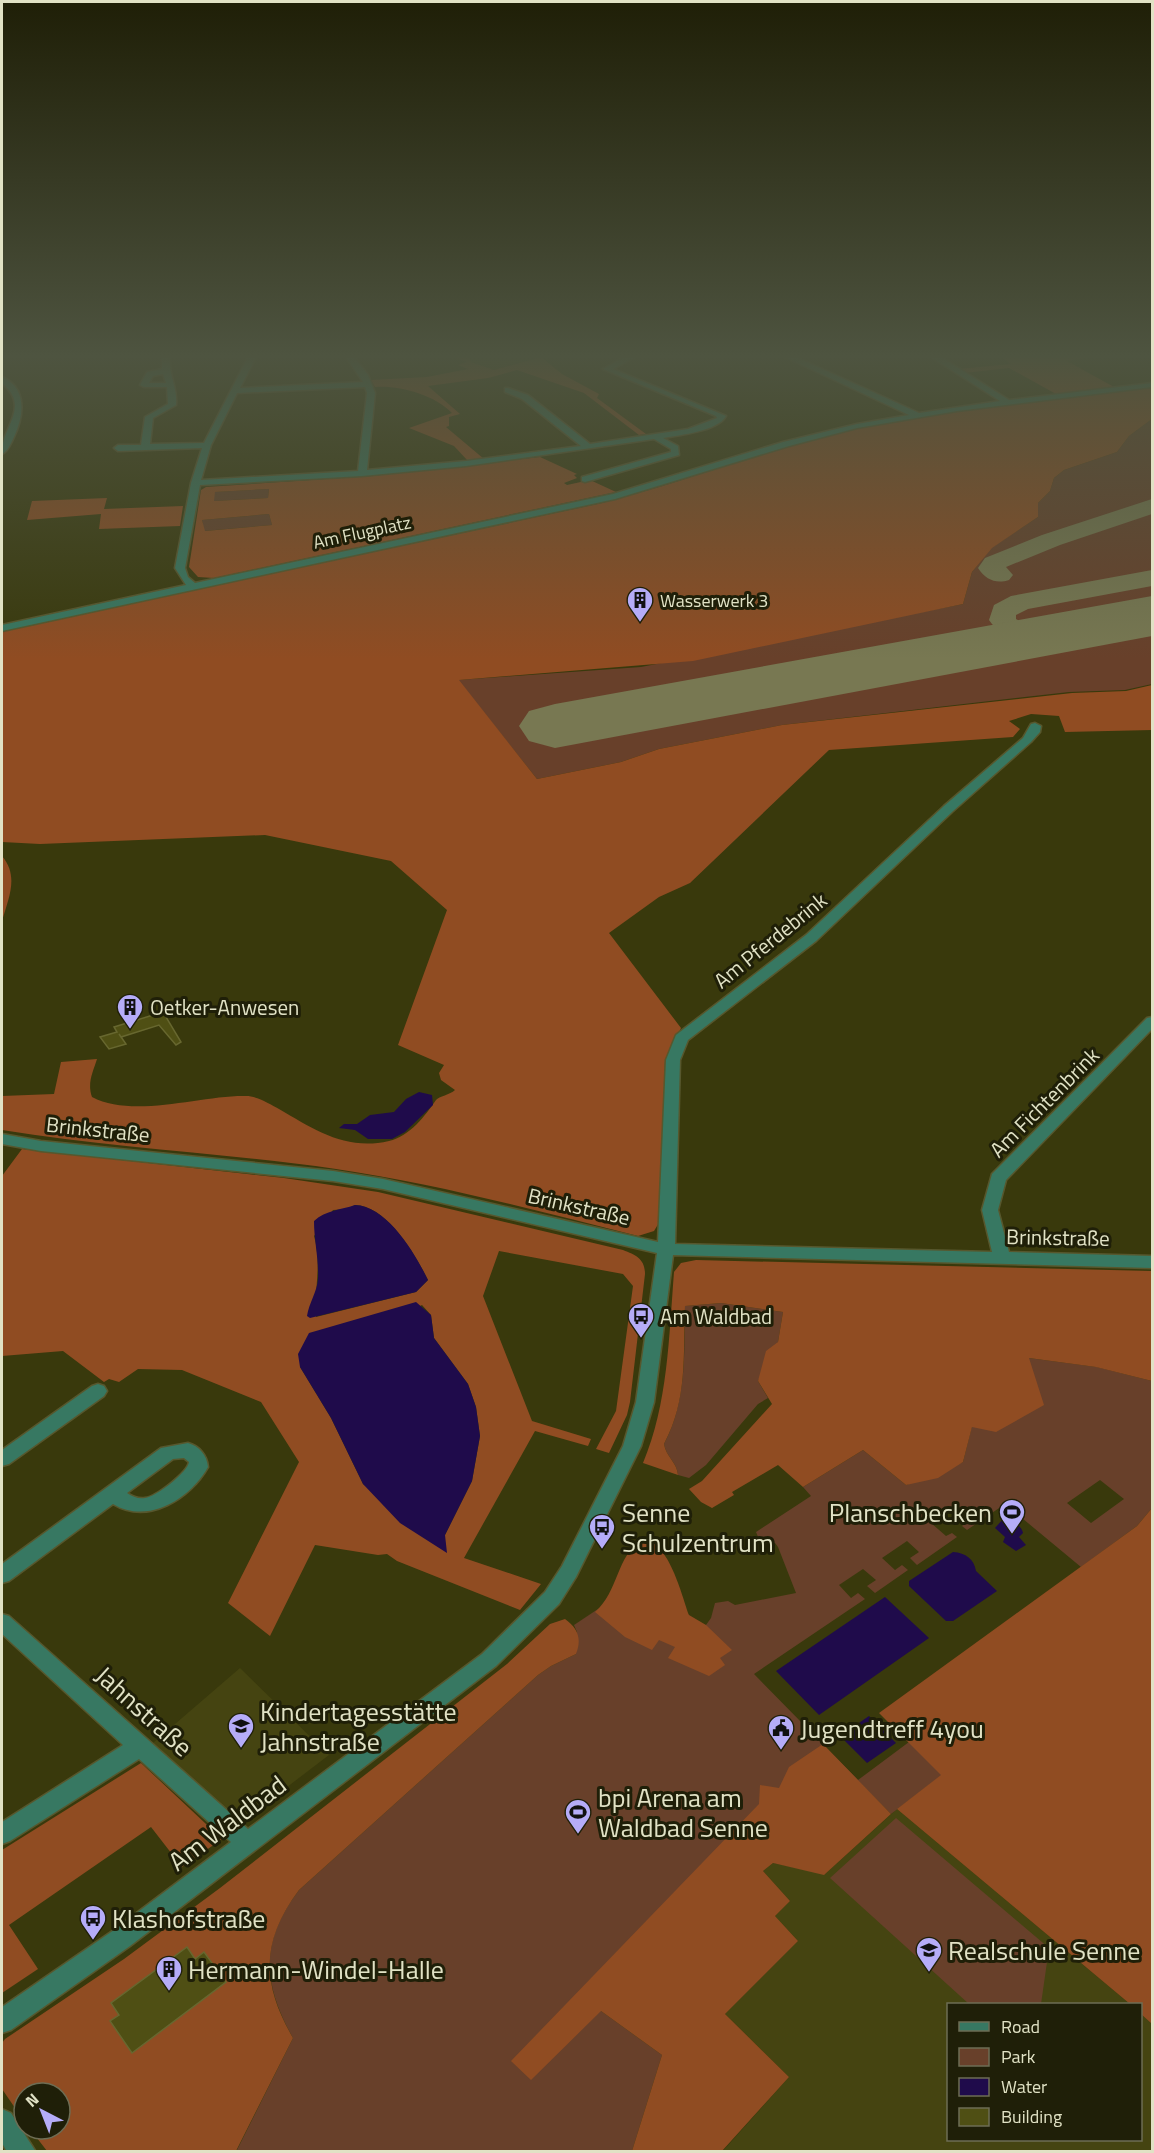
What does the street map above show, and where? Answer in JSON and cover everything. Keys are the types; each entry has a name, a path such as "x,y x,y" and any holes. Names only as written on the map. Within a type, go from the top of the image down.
{"street":[{"path":"193,587 184,578 180,568 195,483 203,457"},
{"path":"362,473 364,457"},
{"path":"195,483 362,473 511,457"},
{"path":"585,479 660,457"},
{"name":"Am Flugplatz","path":"2,628 615,496 743,457"},
{"name":"Am Pferdebrink","path":"665,1249 669,1226 673,1060 681,1038 811,938 940,817 1031,736 1035,726"},
{"name":"Am Fichtenbrink","path":"1002,1258 990,1210 998,1178 1152,1021"},
{"name":"Brinkstraße","path":"2,1139 41,1146 383,1184 665,1249 1152,1262"},
{"name":"Am Waldbad","path":"2,2021 122,1938 489,1660 552,1598 583,1544 639,1427 645,1402 665,1249"},
{"path":"2,1458 98,1391"},
{"path":"2,1575 113,1494"},
{"name":"Jahnstraße","path":"2,1622 248,1843"},
{"path":"2,1834 140,1746"},
{"path":"2,2122 23,2151"}],"shaded area":[{"path":"465,457 484,459 468,461"},
{"path":"541,457 577,474 574,475 577,478 564,483 567,485 590,480 616,492 214,578 198,577 189,567 201,490 206,487 372,476","holes":["269,489 268,498 214,501 215,492","269,514 272,525 205,531 202,520"]},
{"path":"752,457 1101,457 1064,470 1054,478 1050,491 1038,503 1038,517 992,548 972,572 963,604 693,661 459,680 537,779 621,762 659,749 782,725 1072,693 1126,691 1152,685 1152,730 1065,732 1059,716 1031,714 1009,721 1020,729 1013,737 829,750 690,883 659,897 609,933 681,1028 665,1062 660,1221 654,1231 638,1236 450,1190 336,1169 2,1130 2,1096 54,1094 61,1062 97,1059 91,1078 92,1097 109,1103 147,1106 250,1096 268,1103 331,1137 359,1143 389,1141 404,1135 422,1119 437,1099 455,1090 441,1080 439,1073 444,1065 398,1045 447,910 391,861 265,835 40,844 2,842 2,631 602,503"},
{"path":"107,498 104,509 183,506 180,526 99,529 101,514 27,520 32,501"},
{"path":"2,856 10,871 11,887 2,921"},
{"path":"22,1149 284,1178 378,1192 623,1250 639,1258 645,1274 630,1402 627,1415 609,1453 596,1449 616,1411 633,1286 623,1274 499,1251 483,1296 532,1421 591,1439 588,1446 535,1431 464,1558 541,1584 520,1610 397,1561 387,1554 378,1555 315,1545 270,1636 228,1603 299,1462 261,1402 182,1370 138,1369 119,1382 109,1379 104,1382 63,1351 2,1356 2,1176","holes":["355,1205 367,1207 389,1222 408,1245 428,1280 416,1292 316,1317 318,1266 314,1236 333,1210 347,1209","422,1305 431,1315 434,1338 468,1384 476,1407 480,1436 472,1481 445,1535 445,1544 363,1484 331,1418 300,1367"]},
{"path":"696,1260 1152,1271 1152,1381 1096,1367 1029,1358 1044,1405 996,1432 972,1427 963,1462 938,1478 906,1485 863,1450 803,1487 778,1465 732,1492 734,1495 712,1508 701,1502 689,1489 702,1481 772,1404 758,1381 766,1351 778,1342 783,1312 721,1303 685,1306 681,1394 672,1427 664,1444 676,1466 678,1475 643,1463 658,1417 662,1394 669,1345 674,1272 681,1263"},
{"path":"1152,1508 1152,2024 1142,2015 1142,2003 1129,2003 897,1809 941,1775 879,1713 1137,1526"},
{"path":"642,1540 651,1542 659,1548 666,1558 678,1582 689,1615 706,1625 732,1650 720,1658 725,1665 709,1676 668,1658 675,1647 659,1640 652,1650 625,1637 595,1612 609,1594 627,1555"},
{"path":"565,1619 573,1626 579,1639 576,1654 538,1675 299,1890 287,1909 272,1945 270,1962 275,1999 293,2038 236,2151 47,2151 39,2141 72,2141 72,2081 12,2081 12,2104 2,2089 2,2043 5,2039 124,1959 220,1888 507,1664 550,1624"},
{"name":"Kindertagesstätte Jahnstraße","path":"240,1668 329,1755 240,1823 153,1743"},
{"path":"823,1744 891,1814 824,1875 773,1863 763,1871 790,1901 775,1916 798,1941 725,2014 789,2077 722,2151 632,2151 662,2055 601,2011 531,2080 511,2061 759,1804 760,1785 779,1788 789,1767"},
{"path":"141,1763 222,1839 182,1867 151,1827 9,1925 38,1969 2,1993 2,1850"},
{"name":"Realschule Senne","path":"897,1809 1129,2003 947,2003 947,2141 1142,2141 1142,2015 1152,2024 1152,2151 722,2152 789,2077 725,2014 798,1941 775,1916 790,1901 763,1871 773,1863 825,1874"}],"green space":[{"path":"1101,457 1152,457 1152,684 1125,690 1069,692 782,725 659,749 621,762 537,779 458,680 641,667 963,604 972,572 991,548 1038,517 1038,503 1050,491 1054,478 1064,470"},
{"path":"269,489 268,498 214,501 214,492"},
{"path":"269,514 272,525 204,531 202,520"},
{"path":"721,1303 783,1312 778,1342 758,1381 768,1398 758,1404 706,1465 689,1478 678,1475 676,1466 664,1444 677,1411 683,1377 685,1306"},
{"name":"bpi Arena am Waldbad Senne","path":"1029,1358 1097,1367 1152,1381 1152,1508 1137,1526 1081,1567 1005,1504 967,1530 962,1526 969,1520 953,1507 931,1523 946,1536 952,1533 957,1537 917,1565 910,1558 919,1552 907,1541 882,1558 895,1570 902,1565 908,1570 875,1593 867,1586 876,1580 863,1569 839,1585 851,1598 858,1593 865,1599 754,1674 858,1780 909,1742 942,1775 891,1814 858,1781 601,2011 662,2055 632,2151 236,2152 293,2038 275,1999 270,1963 277,1927 299,1890 538,1675 576,1654 577,1632 574,1625 601,1607 706,1625 711,1618 715,1603 728,1601 735,1605 796,1593 778,1547 775,1543 761,1544 756,1532 811,1496 803,1487 863,1450 906,1485 963,1462 972,1426","holes":["1100,1480 1124,1499 1091,1523 1067,1503"]},
{"path":"896,1818 1049,1948 1041,2003 968,2003 830,1878"}],"water":[{"path":"419,1092 432,1095 433,1105 405,1132 392,1139 368,1139 355,1130 339,1128 344,1124 357,1124 370,1115 394,1112 406,1099"},
{"path":"355,1205 367,1207 389,1222 408,1245 428,1280 416,1292 310,1318 307,1316 318,1279 314,1221 329,1212"},
{"path":"416,1302 431,1315 434,1338 468,1384 476,1407 480,1436 472,1481 445,1535 447,1553 400,1523 363,1484 331,1418 300,1367 298,1354 309,1333"},
{"name":"Planschbecken","path":"1004,1518 1016,1523 1022,1530 1023,1533 1019,1537 1026,1545 1016,1551 1003,1542 1005,1537 995,1528"},
{"path":"953,1552 969,1557 976,1571 997,1591 953,1621 946,1621 909,1586 909,1581"},
{"path":"885,1597 929,1638 819,1715 776,1671"},
{"path":"869,1716 896,1743 867,1763 840,1736"}],"building":[{"name":"Oetker-Anwesen","path":"163,1012 181,1042 176,1045 159,1025 121,1037 126,1044 109,1049 100,1037 117,1032 114,1027"},
{"name":"Hermann-Windel-Halle","path":"187,1947 195,1959 204,1952 226,1982 132,2053 110,2021 119,2015 111,2003"}],"taxiway":[{"path":"1000,575 991,568 994,563 1051,540 1152,506"},
{"path":"1044,636 1026,634 1011,628 1002,620 1003,611 1020,602 1152,578"}],"runway":[{"path":"555,726 1152,616"}],"place":[{"name":"Wasserwerk 3","path":"640,623"},
{"name":"Oetker-Anwesen","path":"130,1030"},
{"name":"Am Waldbad","path":"641,1339"},
{"name":"Planschbecken","path":"1012,1535"},
{"name":"Senne Schulzentrum","path":"602,1550"},
{"name":"Kindertagesstätte Jahnstraße","path":"241,1749"},
{"name":"Jugendtreff 4you","path":"781,1751"},
{"name":"bpi Arena am Waldbad Senne","path":"578,1835"},
{"name":"Klashofstraße","path":"93,1941"},
{"name":"Realschule Senne","path":"929,1973"},
{"name":"Hermann-Windel-Halle","path":"169,1992"}]}
